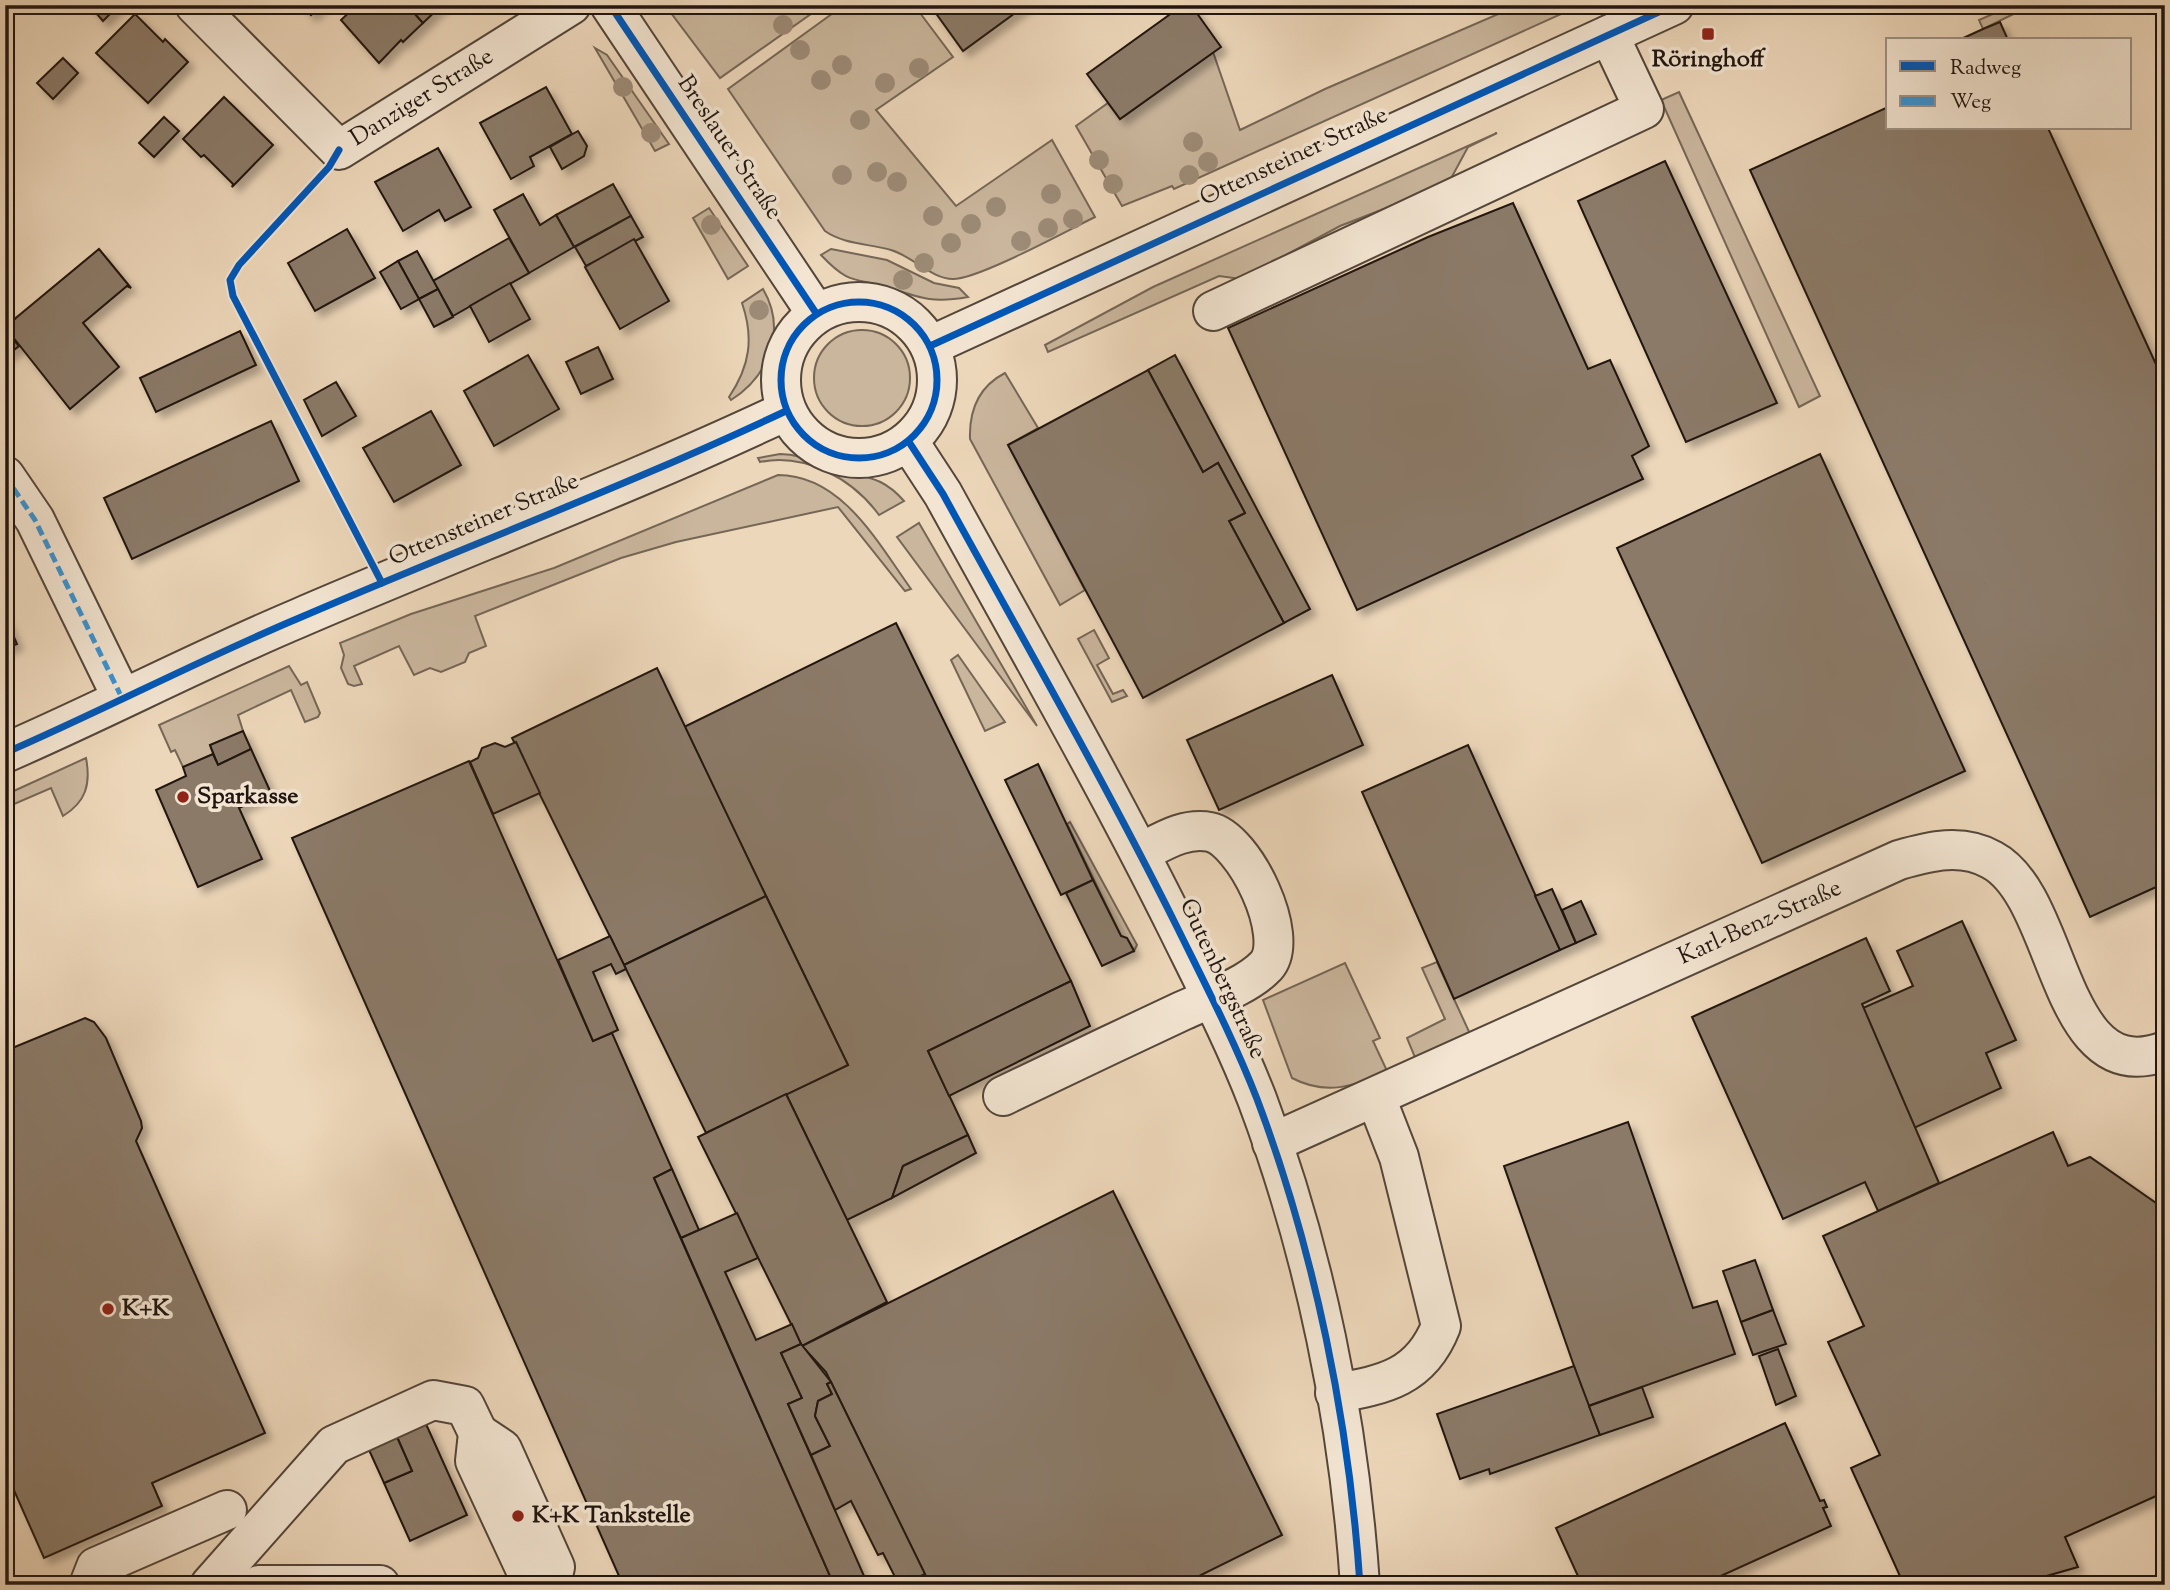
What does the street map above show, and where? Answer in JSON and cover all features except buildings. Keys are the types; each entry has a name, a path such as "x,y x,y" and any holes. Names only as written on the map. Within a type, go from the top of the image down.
{"street":[{"name":"Danziger Straße","path":"195,5 339,150 571,5"},
{"name":"Breslauer Straße","path":"610,5 816,313"},
{"name":"Ottensteiner Straße","path":"930,346 1674,5"},
{"path":"1213,311 1644,109 1609,35"},
{"path":"862,302 888,307 914,324 930,346 937,371 936,398 926,421 909,442 876,457 848,457 823,450 801,434 786,411 780,381 784,354 796,332 816,313 835,305 862,302"},
{"name":"Ottensteiner Straße","path":"5,753 93,716 121,698 297,619 564,508 786,411"},
{"name":"Gutenbergstraße","path":"909,442 943,494 1140,853 1212,997 1272,1143 1311,1275 1335,1394 1360,1585"},
{"path":"5,476 35,520 121,698"},
{"path":"1003,1096 1212,997 1260,972 1269,963 1276,939 1274,923 1240,854 1224,838 1197,831 1180,833 1140,853"},
{"name":"Karl-Benz-Straße","path":"1272,1143 1899,860 1931,850 1964,850 1994,860 2014,879 2030,903 2074,1003 2088,1029 2106,1050 2135,1058 2165,1051"},
{"path":"1335,1394 1368,1388 1414,1368 1433,1346 1441,1326 1399,1157 1376,1098"},
{"path":"210,1585 334,1445 433,1400 465,1406 478,1433 502,1449 555,1567 552,1580 542,1585"},
{"path":"478,1433 475,1461 528,1577 528,1585"},
{"path":"89,1585 96,1567 228,1510"},
{"path":"259,1585 380,1585"}],"shaded area":[{"path":"665,5 783,5 788,12 799,5 815,5 818,9 720,78"},
{"path":"838,5 914,5 953,57 876,110 956,206 1052,140 1095,217 1002,263 953,279 937,275 891,250 848,241 825,231 728,89 840,8"},
{"path":"1519,5 1581,5 1174,189 1172,186 1122,206 1076,126 1108,103 1120,119 1213,52 1240,130 1325,89"},
{"path":"1997,5 2032,5 1983,29 1979,20 1993,14 1991,8"},
{"path":"595,48 607,55 669,144 655,151"},
{"path":"1679,92 1820,396 1799,407 1661,100"},
{"path":"1497,133 1468,147 1448,184 1340,226 1241,279 1219,276 1048,352 1045,345 1153,287"},
{"path":"709,208 748,266 728,279 693,218"},
{"path":"831,249 887,260 934,283 959,288 968,297 929,299 855,280 840,272 821,255"},
{"path":"763,289 773,320 770,351 755,378 731,400 729,397 742,374 748,352 748,328 742,303"},
{"path":"862,330 880,334 896,344 906,360 910,378 906,396 896,412 880,422 862,426 844,422 828,412 818,396 814,378 818,360 828,344 844,334"},
{"path":"1005,373 1038,428 1008,445 1085,590 1060,605 970,439 971,418 977,400 988,385"},
{"path":"780,454 803,457 875,480 889,487 904,501 879,515 855,490 826,471 794,461 760,462 758,458"},
{"path":"778,475 801,478 821,486 840,499 871,533 911,589 905,591 838,507 676,542 621,558 475,616 486,646 469,653 465,662 441,672 430,668 414,675 399,646 354,666 362,684 348,684 341,668 344,655 340,643 411,614 554,568"},
{"path":"919,523 1037,726 897,537"},
{"path":"1094,630 1109,658 1097,665 1113,694 1123,690 1127,696 1112,702 1078,639"},
{"path":"958,655 1005,722 985,731 951,660"},
{"path":"289,666 301,685 307,682 320,713 318,717 305,722 291,690 238,715 243,731 210,745 213,754 183,767 175,750 171,752 159,725"},
{"path":"86,758 88,776 85,792 77,805 63,816 51,788 5,808 5,795"},
{"path":"1070,822 1137,945 1134,951 1127,938 1121,936 1067,824"},
{"path":"1437,962 1471,1036 1416,1060 1407,1038 1445,1019 1422,968"},
{"path":"1345,963 1380,1038 1373,1041 1388,1073 1351,1085 1316,1087 1292,1078 1263,1000"}],"marked path":[{"path":"5,476 35,520 122,698"}],"cycle path":[{"path":"610,5 816,313"},
{"path":"930,346 1674,5"},
{"path":"339,150 329,167 239,265 230,280 233,296 382,583"},
{"path":"859,302 889,308 914,325 931,350 937,380 931,410 914,435 889,452 859,458 829,452 804,435 787,410 781,380 787,350 804,325 829,308 859,302"},
{"path":"5,753 262,634 605,491 786,411"},
{"path":"909,442 943,494 1121,818 1209,991 1257,1099 1296,1217 1326,1338 1347,1462 1360,1585"}],"place":[{"name":"Röringhoff","path":"1708,34"},
{"name":"Sparkasse","path":"183,797"},
{"name":"K+K","path":"108,1309"},
{"name":"K+K Tankstelle","path":"518,1516"}]}
